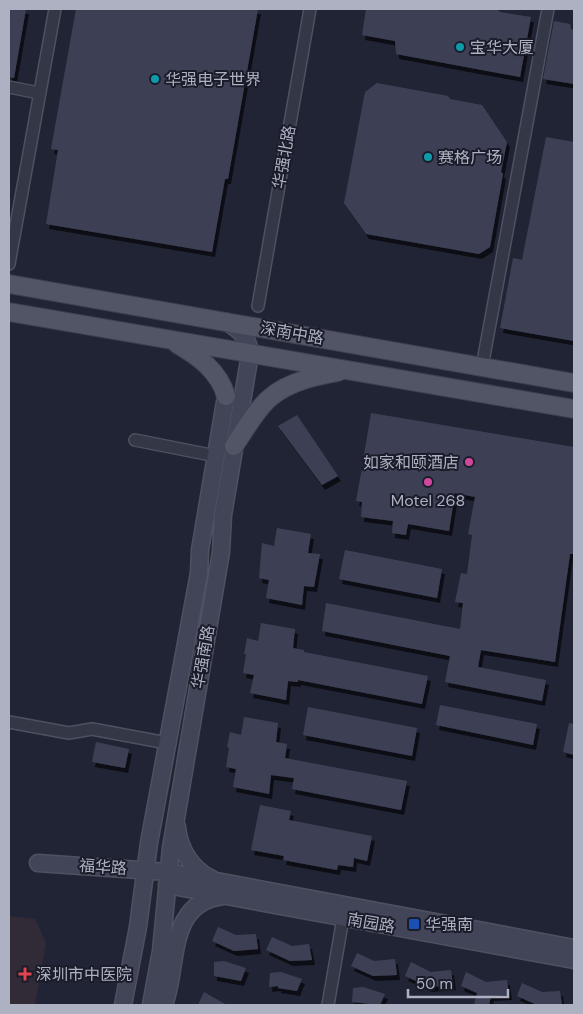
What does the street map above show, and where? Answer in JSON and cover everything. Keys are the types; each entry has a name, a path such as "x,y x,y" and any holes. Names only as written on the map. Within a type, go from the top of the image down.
{"main road":[{"name":"深南中路","path":"9,284 224,320 574,383"},
{"name":"深南中路","path":"9,312 574,409"},
{"path":"224,320 244,336 250,345 250,354"},
{"path":"170,340 195,356 214,372 221,382 226,396"},
{"name":"华强南路","path":"151,1005 163,931 176,814 221,552 223,515 250,354"},
{"path":"234,446 261,406 275,392 310,378 348,370"},
{"name":"华强南路","path":"123,1005 138,926 167,744 199,573 200,550 226,396"},
{"path":"164,1005 182,922 194,908 215,897 222,889 187,857 177,831 176,814"},
{"name":"福华路","path":"38,862 146,870 168,879"},
{"name":"南园路","path":"168,879 574,948"},
{"name":"南园路","path":"222,889 343,918 574,960"},
{"path":"138,926 163,931"}],"street":[{"path":"9,264 55,9"},
{"name":"华强北路","path":"258,306 310,9"},
{"path":"482,367 548,9"},
{"path":"9,87 39,93"},
{"path":"135,440 216,456"},
{"path":"9,722 69,732 92,729 167,744"},
{"path":"328,1005 343,918"}],"shaded area":[{"name":"深圳市中医院","path":"9,916 35,919 46,943 35,1005 9,1005"}],"building":[{"path":"9,9 26,9 14,78 9,77"},
{"name":"华强电子世界","path":"76,9 258,9 228,179 225,179 212,252 46,224 58,150 51,149"},
{"name":"宝华大厦","path":"366,9 497,9 500,12 531,17 520,77 396,54 395,41 362,35"},
{"path":"554,21 570,24 571,29 574,30 574,84 543,79"},
{"name":"赛格广场","path":"377,83 448,96 450,99 482,105 507,142 490,247 479,254 366,234 344,203 365,92"},
{"path":"546,137 574,142 574,341 500,328 513,258 522,260"},
{"path":"371,413 574,447 574,554 570,554 555,662 481,650 478,667 546,680 542,701 445,682 450,656 322,631 326,603 460,629 463,603 455,602 461,573 467,574 472,535 468,534 475,497 455,493 449,531 408,524 406,535 392,533 393,521 361,517 362,502 356,501 365,460 363,461"},
{"path":"297,415 338,476 322,485 278,426"},
{"path":"277,528 311,534 308,553 320,554 314,587 304,586 302,605 266,598 269,580 259,578 262,543 274,546"},
{"path":"345,550 442,569 437,598 339,579"},
{"path":"261,623 295,629 293,648 304,650 304,652 428,676 422,704 298,680 298,682 288,681 286,700 250,693 254,675 243,673 246,654 244,654 247,638 258,641"},
{"path":"440,705 537,724 533,745 436,725"},
{"path":"308,707 417,728 412,756 303,735"},
{"path":"244,717 278,723 276,742 287,744 285,758 407,781 401,810 292,789 294,778 271,775 269,794 233,787 236,769 226,767 229,748 227,747 230,732 241,735"},
{"path":"569,723 574,724 574,755 563,752"},
{"path":"96,742 129,749 125,768 92,762"},
{"path":"260,805 291,811 289,820 372,836 367,861 354,858 353,867 338,865 337,870 283,860 284,856 251,850"},
{"path":"218,927 236,935 256,934 258,949 234,951 212,941"},
{"path":"272,937 292,946 309,944 312,960 290,961 266,950"},
{"path":"357,953 374,961 395,959 397,975 373,976 351,966"},
{"path":"224,961 246,968 241,981 214,976 214,962"},
{"path":"411,962 431,972 451,970 453,985 429,987 405,976"},
{"path":"281,972 302,979 297,991 278,988 278,986 269,987 270,973"},
{"path":"466,972 486,982 507,980 509,995 491,996 489,1005 474,1005 477,993 461,986"},
{"path":"522,983 542,992 560,991 562,1005 537,1005 517,996"},
{"path":"363,987 385,994 380,1005 352,1002 353,988"},
{"path":"204,992 227,1005 198,1005"}],"place":[{"name":"宝华大厦","path":"460,47"},
{"name":"华强电子世界","path":"155,79"},
{"name":"赛格广场","path":"428,157"},
{"name":"如家和颐酒店","path":"469,462"},
{"name":"Motel 268","path":"428,482"},
{"name":"华强南","path":"414,924"},
{"name":"深圳市中医院","path":"25,974"}]}
